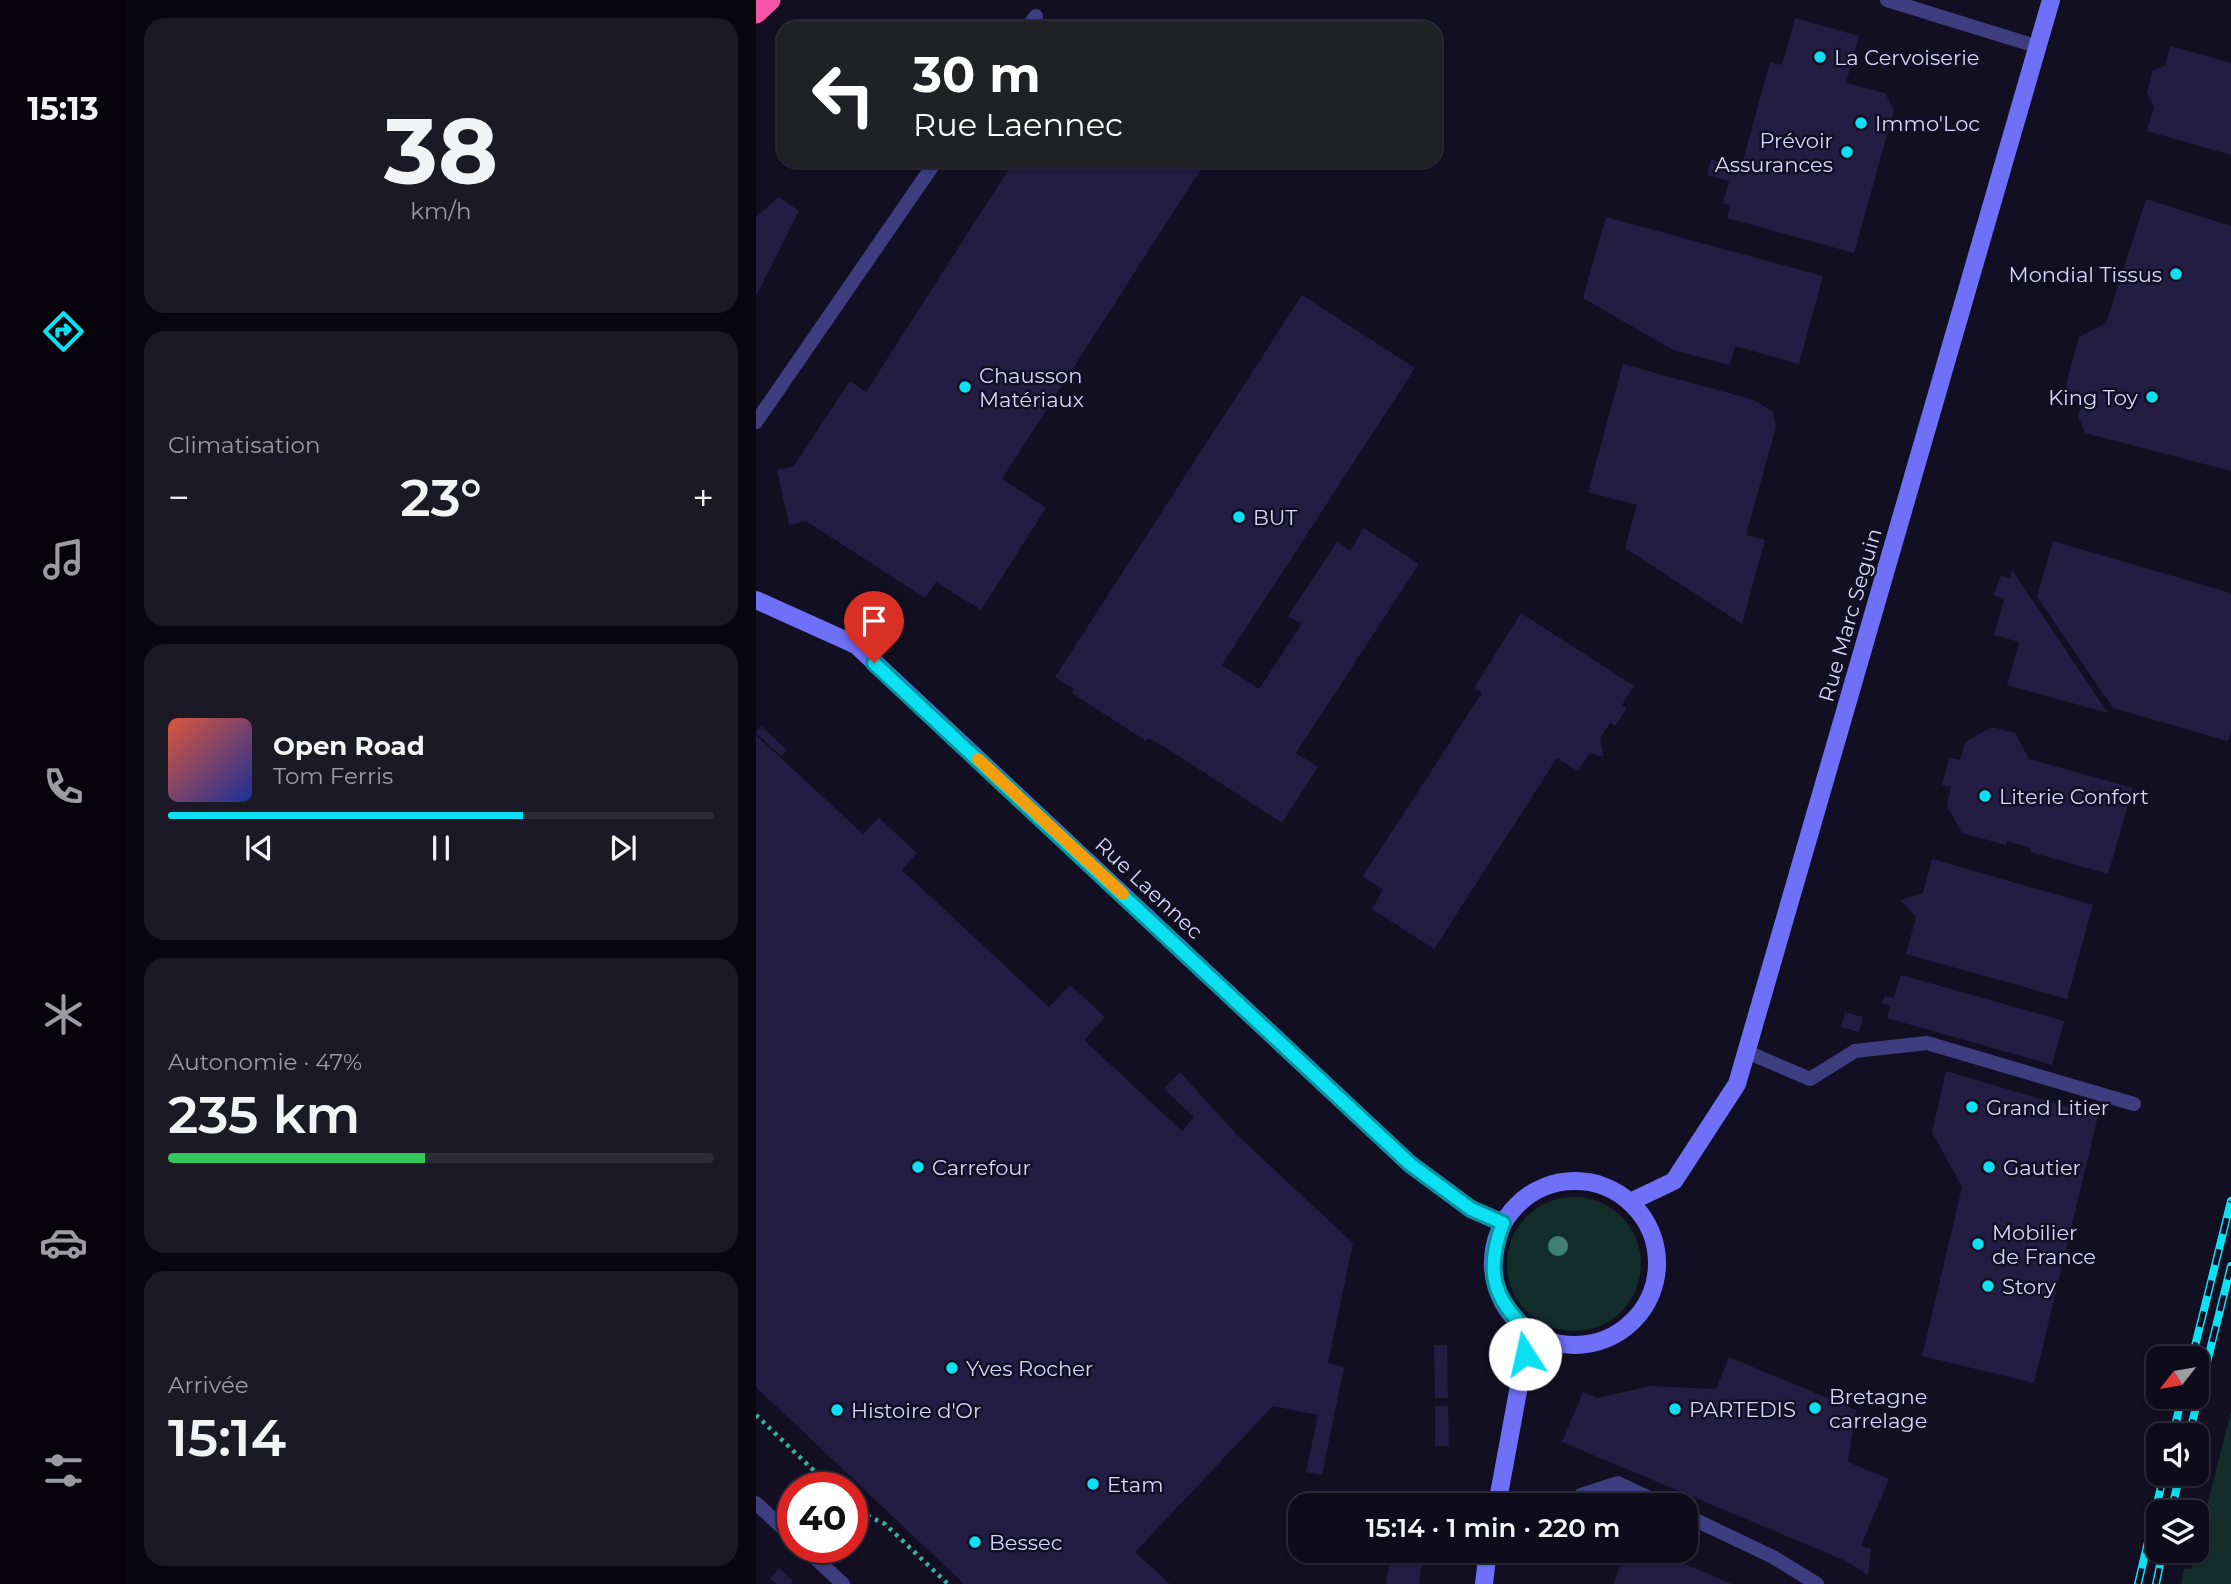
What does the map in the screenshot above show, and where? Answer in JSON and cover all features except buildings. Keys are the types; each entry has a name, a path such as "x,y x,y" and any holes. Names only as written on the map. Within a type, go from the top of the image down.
{"highway":[{"path":"756,13 770,0"}],"street":[{"name":"Rue Marc Seguin","path":"1630,1202 1674,1181 1737,1084 2051,0"},
{"name":"Rue Laennec","path":"756,600 856,645 1410,1164 1471,1209 1503,1223"},
{"path":"1586,1181 1630,1202 1647,1224 1656,1250 1656,1277 1648,1303 1631,1325 1608,1339 1581,1346 1554,1343 1529,1332 1511,1315 1498,1294 1492,1270 1494,1246 1503,1223 1518,1203 1538,1189 1562,1182 1586,1181"},
{"path":"1499,1493 1529,1332"},
{"path":"1484,1584 1486,1563"}],"lane":[{"path":"1886,0 2039,47"},
{"path":"756,422 931,168"},
{"path":"1747,1052 1810,1079 1855,1051 1927,1043 2134,1104"},
{"path":"1587,1493 1618,1483 1639,1493"},
{"path":"756,1503 777,1523"},
{"path":"1698,1521 1773,1558 1816,1584"},
{"path":"820,1563 843,1584"}],"path":[{"path":"756,1415 815,1472"},
{"path":"868,1516 885,1524 948,1584"}],"green space":[{"path":"1574,1197 1599,1203 1621,1217 1635,1239 1641,1264 1635,1289 1621,1311 1599,1325 1574,1331 1549,1325 1527,1311 1513,1289 1507,1264 1513,1239 1527,1217 1549,1203"},
{"path":"2231,1412 2231,1584 2181,1584 2184,1568 2191,1569 2193,1563 2209,1563 2209,1500"}],"railway":[{"path":"2195,1346 2231,1201"},
{"path":"2192,1423 2231,1266"},
{"path":"2176,1423 2179,1409"},
{"path":"2138,1584 2161,1486"},
{"path":"2174,1500 2177,1486"},
{"path":"2156,1584 2160,1563"}],"slow traffic":[{"path":"978,759 1123,894"}],"place":[{"name":"La Cervoiserie","path":"1820,57"},
{"name":"Immo'Loc","path":"1861,123"},
{"name":"Prévoir Assurances","path":"1847,152"},
{"name":"Mondial Tissus","path":"2176,274"},
{"name":"Chausson Matériaux","path":"965,387"},
{"name":"King Toy","path":"2152,397"},
{"name":"BUT","path":"1239,517"},
{"name":"Literie Confort","path":"1985,796"},
{"name":"Grand Litier","path":"1972,1107"},
{"name":"Carrefour","path":"918,1167"},
{"name":"Gautier","path":"1989,1167"},
{"name":"Mobilier de France","path":"1978,1244"},
{"name":"Story","path":"1988,1286"},
{"name":"Yves Rocher","path":"952,1368"},
{"name":"Bretagne carrelage","path":"1815,1408"},
{"name":"PARTEDIS","path":"1675,1409"},
{"name":"Histoire d'Or","path":"837,1410"},
{"name":"Etam","path":"1093,1484"},
{"name":"Bessec","path":"975,1542"}],"route":[{"path":"874,663 1410,1164 1471,1209 1503,1223 1494,1246 1492,1270 1498,1294 1511,1315 1529,1332 1525,1354"}]}
